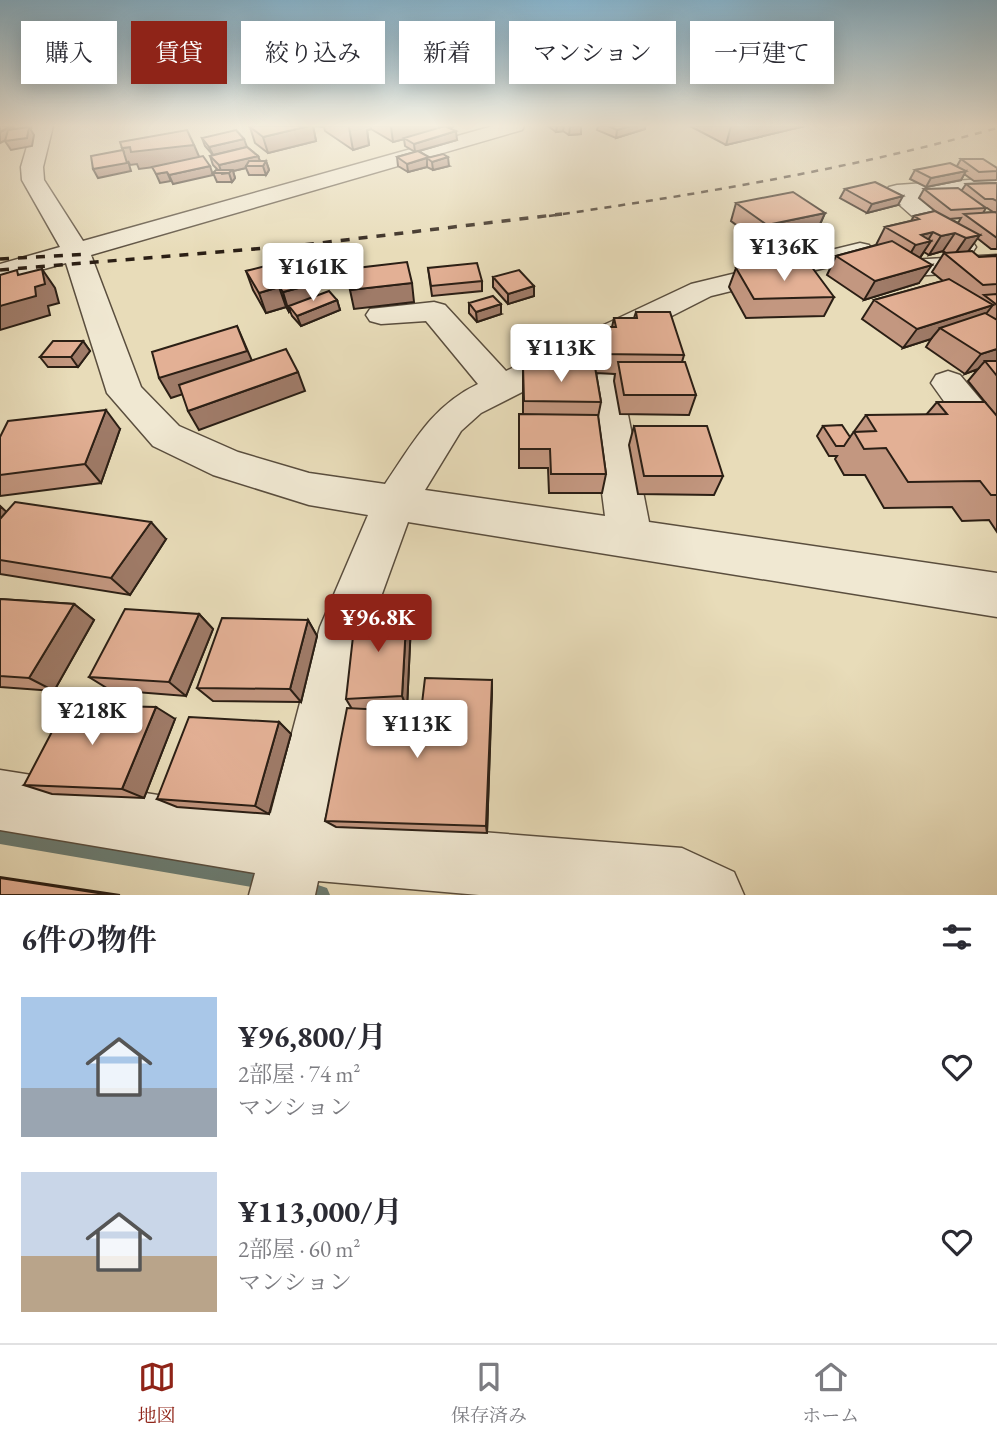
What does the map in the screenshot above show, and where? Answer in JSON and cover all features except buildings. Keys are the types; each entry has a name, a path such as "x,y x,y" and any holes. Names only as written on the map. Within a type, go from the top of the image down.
{"street":[{"path":"22,168 33,180 76,252 125,393 166,436 227,464 298,485 394,504 997,595"},
{"path":"0,273 369,168"},
{"path":"990,263 897,192 997,185"},
{"path":"288,872 345,627 394,504 447,422 468,404 500,387 701,290 860,251"},
{"path":"909,268 990,263"},
{"path":"381,315 434,311 454,313 500,387"},
{"path":"948,383 997,446"},
{"path":"605,384 630,539"},
{"path":"0,800 288,872 682,880 710,895"}],"waterway":[{"path":"0,834 269,880"},
{"path":"300,889 320,895"}],"railway":[{"path":"549,216 662,199 831,168"},
{"path":"0,270 303,245 562,214"},
{"path":"0,259 89,254"}]}
